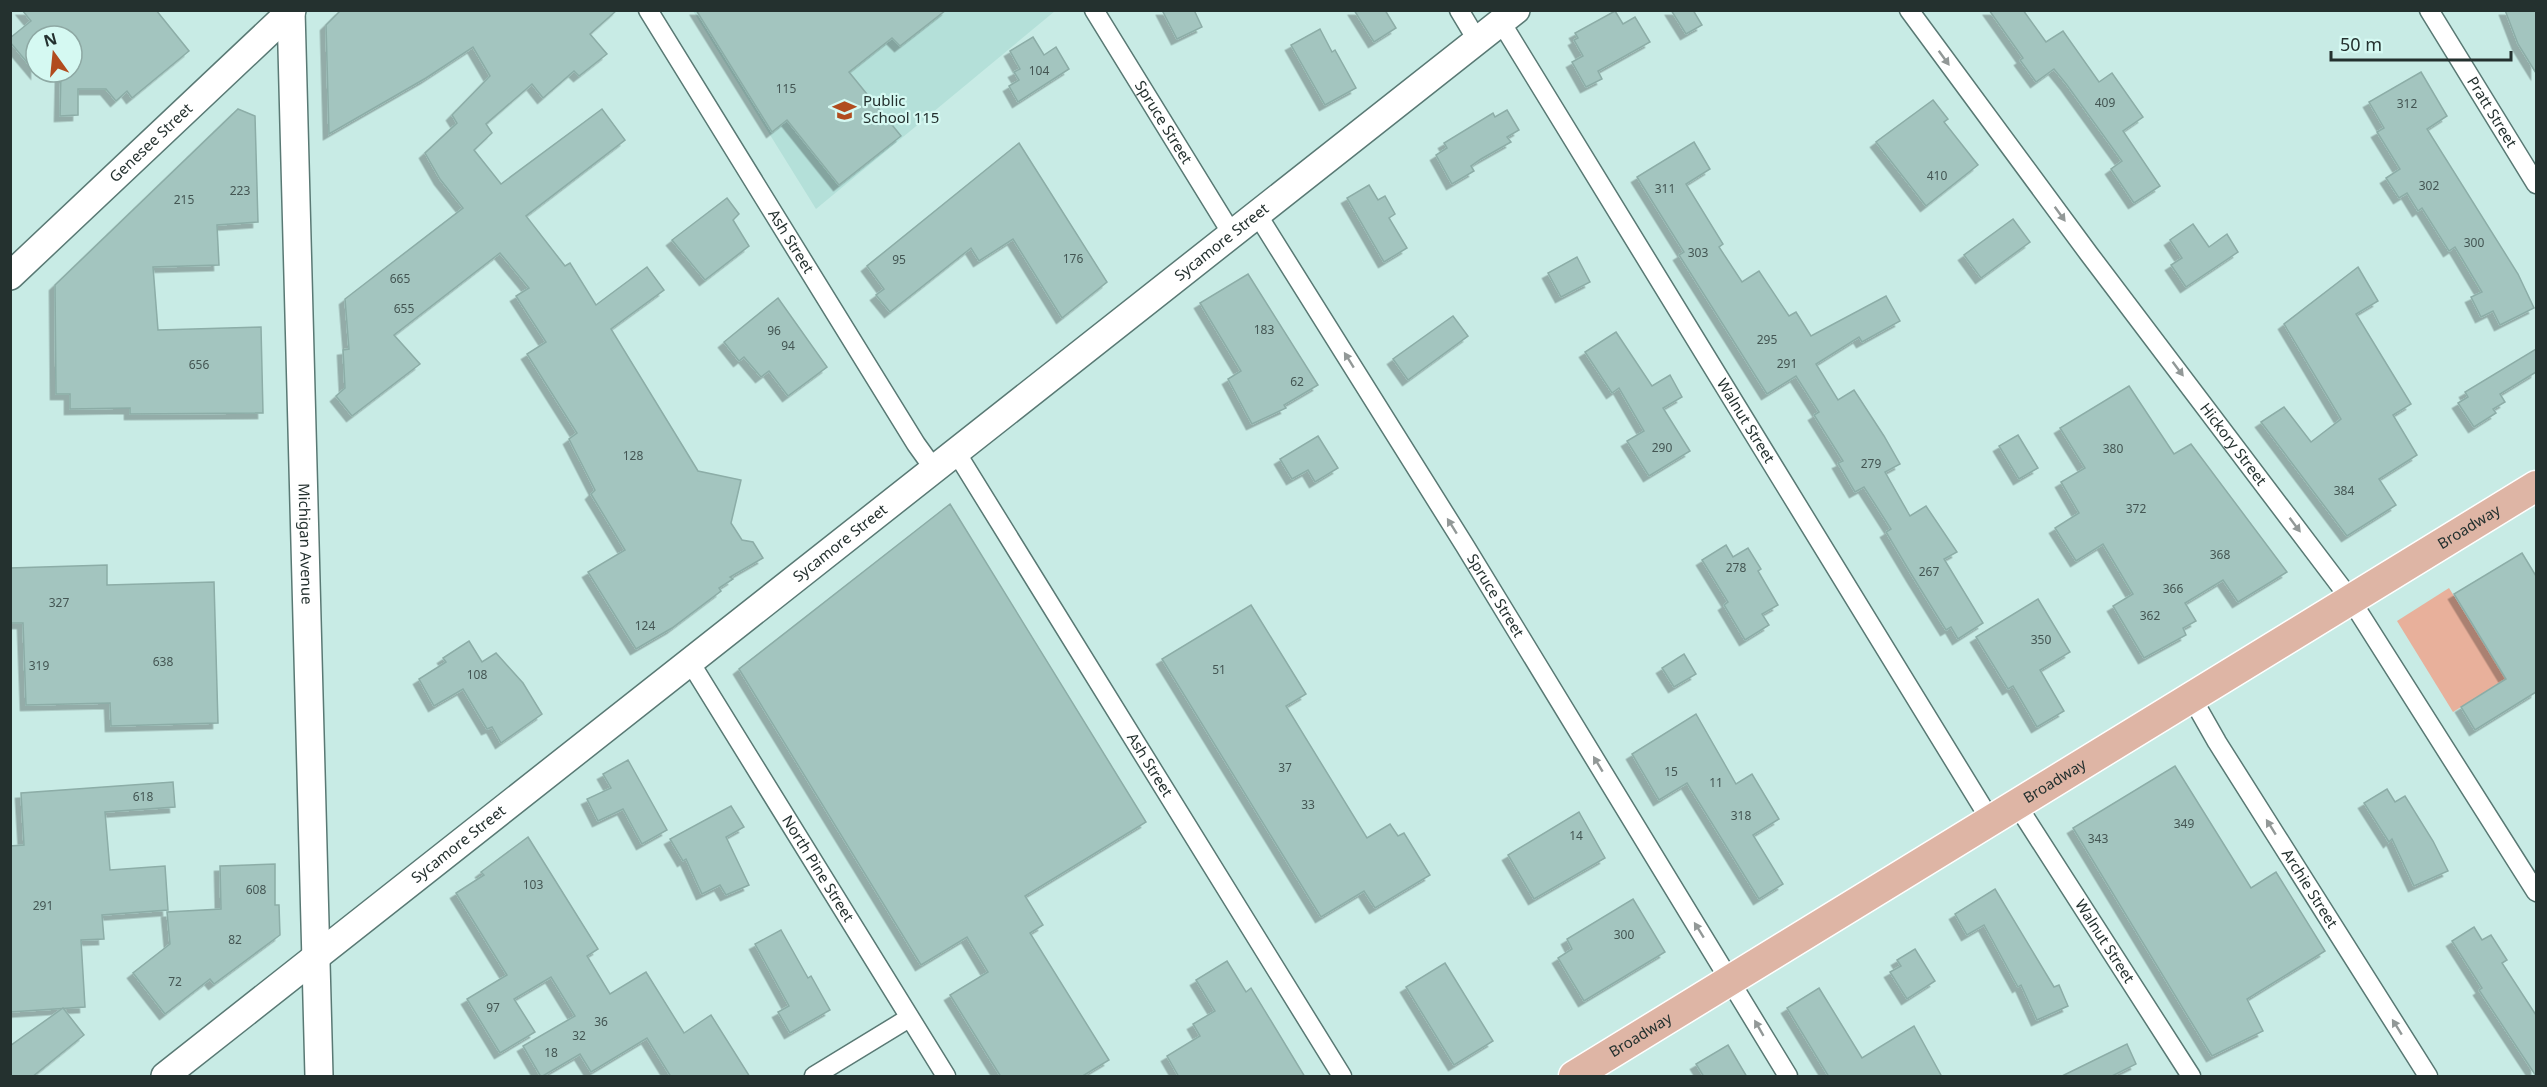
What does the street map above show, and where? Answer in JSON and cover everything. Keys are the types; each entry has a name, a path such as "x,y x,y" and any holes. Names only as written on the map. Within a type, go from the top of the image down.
{"main road":[{"name":"Broadway","path":"1574,1077 2536,486"}],"street":[{"name":"Ash Street","path":"648,10 934,470"},
{"name":"Spruce Street","path":"1094,10 1232,234"},
{"path":"1459,10 1477,40"},
{"name":"Hickory Street","path":"1909,10 2089,254 2351,600 2536,892"},
{"name":"Pratt Street","path":"2429,10 2536,184"},
{"name":"Genesee Street","path":"10,276 291,11"},
{"name":"Michigan Avenue","path":"291,11 319,1077"},
{"name":"Sycamore Street","path":"165,1077 1508,16"},
{"name":"Walnut Street","path":"1508,16 1991,821"},
{"name":"Spruce Street","path":"1257,214 1465,546 1788,1077"},
{"name":"Ash Street","path":"956,452 1342,1077"},
{"name":"North Pine Street","path":"690,662 946,1077"},
{"name":"Archie Street","path":"2192,698 2217,742 2428,1077"},
{"name":"Walnut Street","path":"2017,806 2191,1077"},
{"path":"814,1077 909,1018"}],"shaded area":[{"name":"Public School 115","path":"693,11 1055,11 816,209"},
{"path":"2449,588 2506,679 2453,712 2397,621"}],"building":[{"path":"22,10 156,10 189,51 132,98 127,91 116,101 106,89 78,89 78,115 60,116 61,84 84,84 84,24 27,24 31,21"},
{"path":"341,10 617,10 590,34 607,54 579,76 574,71 543,98 532,84 486,124 492,133 474,150 501,184 602,109 625,140 526,216 565,266 570,263 596,305 647,267 664,290 611,329 698,471 741,480 731,523 742,540 753,542 763,558 730,577 733,579 719,588 721,591 672,628 636,649 588,572 625,550 591,494 595,490 569,439 577,433 527,354 546,342 516,296 529,288 500,253 394,335 420,364 352,416 336,396 345,388 343,350 349,349 345,299 463,208 440,179 425,153 457,123 452,115 490,76 473,47 426,78 329,134 326,25"},
{"path":"696,10 946,10 900,46 892,38 849,72 901,136 839,185 787,120 772,132"},
{"path":"1162,10 1194,10 1202,27 1177,39"},
{"path":"1354,10 1385,10 1396,28 1374,42"},
{"path":"1671,10 1693,10 1702,25 1686,34"},
{"path":"1989,10 2023,10 2046,42 2063,31 2099,82 2112,73 2143,117 2123,131 2160,186 2134,203 2111,169 2122,161 2067,85 2054,69 2036,82 2020,60 2023,58"},
{"path":"2505,10 2536,10 2536,73 2518,44"},
{"path":"1615,11 1623,24 1635,17 1650,42 1598,71 1602,79 1586,87 1572,62 1583,56 1574,40 1578,38 1575,33"},
{"path":"24,27 24,59 10,42 10,38"},
{"path":"1320,29 1332,52 1335,50 1356,88 1325,105 1291,45"},
{"path":"1033,37 1044,55 1056,47 1069,69 1018,102 1009,86 1019,80 1014,72 1020,69 1010,51"},
{"path":"2421,72 2447,116 2427,129 2518,274 2534,308 2500,325 2493,311 2481,317 2471,297 2482,292 2455,247 2449,251 2422,208 2418,211 2407,193 2399,198 2386,178 2400,169 2377,132 2384,128 2369,102"},
{"path":"1933,100 1948,119 1944,122 1978,165 1926,206 1876,142"},
{"path":"238,109 255,116 258,222 217,225 219,265 153,267 158,330 261,327 263,413 130,414 130,408 70,409 70,394 56,394 55,285"},
{"path":"1507,110 1519,130 1507,137 1511,142 1471,166 1474,171 1452,184 1436,155 1447,148 1444,143 1493,113 1495,117"},
{"path":"1694,142 1710,169 1686,184 1723,244 1719,247 1742,282 1759,271 1789,316 1796,312 1811,336 1886,296 1900,321 1862,342 1859,337 1816,364 1838,400 1854,390 1884,436 1900,464 1885,472 1910,516 1926,506 1957,552 1944,559 1983,623 1958,639 1951,627 1946,630 1913,577 1886,532 1891,529 1864,487 1855,492 1838,463 1843,461 1814,415 1819,412 1796,376 1767,394 1679,255 1684,252 1637,177"},
{"path":"1019,143 1107,282 1062,318 1013,239 979,261 971,248 890,312 876,295 884,289 867,266"},
{"path":"1369,185 1378,200 1385,196 1395,214 1389,218 1407,248 1384,262 1347,198"},
{"path":"727,198 739,214 733,220 749,246 705,280 672,240"},
{"path":"2013,219 2030,242 1981,278 1964,255"},
{"path":"2193,224 2209,247 2227,234 2238,252 2186,287 2171,265 2182,258 2170,240"},
{"path":"1577,257 1590,282 1561,297 1548,273"},
{"path":"2358,267 2378,301 2356,314 2411,404 2393,415 2417,455 2379,479 2396,505 2347,536 2261,422 2284,407 2311,442 2341,419 2284,324"},
{"path":"1248,274 1318,385 1284,405 1286,408 1252,424 1228,379 1241,371 1200,303"},
{"path":"778,298 827,367 788,396 769,371 761,377 744,357 739,361 724,342"},
{"path":"1453,316 1468,336 1408,380 1393,359"},
{"path":"1616,332 1652,386 1670,375 1682,397 1663,408 1690,451 1649,476 1627,441 1644,431 1619,388 1612,393 1585,352"},
{"path":"2536,349 2536,372 2500,394 2505,402 2493,409 2496,413 2474,427 2458,403 2468,397 2465,392"},
{"path":"2129,386 2174,454 2191,444 2287,572 2238,602 2223,580 2185,603 2196,621 2183,628 2186,635 2144,658 2113,606 2133,594 2103,544 2076,561 2055,528 2079,513 2061,482 2085,468 2060,428"},
{"path":"2018,435 2038,468 2019,479 1999,446"},
{"path":"1318,436 1338,468 1315,482 1308,470 1292,479 1280,459"},
{"path":"950,504 1146,822 1025,896 1043,925 1030,933 1109,1060 1081,1077 1001,1077 950,995 988,972 967,937 921,965 739,669"},
{"path":"1726,545 1733,557 1748,548 1761,569 1758,571 1778,605 1762,614 1769,625 1745,640 1724,605 1728,602 1702,560"},
{"path":"2522,553 2536,576 2536,692 2475,730 2461,707 2506,679 2454,594"},
{"path":"107,565 107,585 214,582 218,723 111,726 110,703 26,705 23,623 10,623 10,568"},
{"path":"2038,599 2070,652 2040,670 2064,711 2037,727 2013,686 2008,689 1976,637"},
{"path":"1251,605 1306,694 1286,706 1367,838 1390,824 1398,836 1404,833 1430,875 1375,908 1364,891 1321,917 1162,659"},
{"path":"469,641 482,662 496,653 523,683 542,714 501,743 492,727 487,729 463,689 434,706 419,679 446,662 443,658"},
{"path":"1684,654 1696,674 1674,687 1662,668"},
{"path":"1696,714 1736,784 1752,774 1779,819 1753,835 1783,884 1759,899 1687,783 1659,800 1632,754"},
{"path":"628,760 667,830 642,844 623,809 598,821 587,799 611,788 603,774"},
{"path":"2175,766 2251,888 2276,872 2325,951 2247,999 2263,1031 2212,1056 2073,828"},
{"path":"173,782 175,807 105,812 110,870 165,866 168,910 102,915 104,939 81,940 85,1007 10,1012 10,846 24,845 21,793"},
{"path":"2387,789 2395,802 2405,796 2433,841 2448,871 2414,886 2392,839 2389,842 2364,803"},
{"path":"731,806 744,827 726,837 749,885 726,895 720,885 702,894 686,859 683,861 670,839"},
{"path":"1579,812 1605,858 1534,899 1508,855"},
{"path":"528,837 598,949 587,956 610,994 646,972 684,1033 711,1015 750,1077 671,1077 647,1038 591,1072 580,1054 541,1077 523,1046 575,1016 551,977 514,999 535,1032 500,1053 467,999 507,975 456,893 484,875 481,872"},
{"path":"275,864 275,905 279,905 280,935 214,984 210,979 165,1014 133,973 170,944 167,912 221,909 220,866"},
{"path":"1995,889 2054,987 2059,985 2068,1006 2037,1020 2021,985 2018,987 1984,925 1967,935 1955,914"},
{"path":"1633,899 1665,952 1584,1001 1558,958 1572,949 1567,939"},
{"path":"2474,927 2482,940 2491,935 2507,960 2502,963 2536,1015 2536,1076 2479,990 2482,988 2452,941"},
{"path":"781,930 808,978 811,976 830,1010 790,1033 778,1012 789,1006 755,944"},
{"path":"1915,949 1935,981 1907,999 1890,972 1901,966 1897,960"},
{"path":"1227,961 1246,992 1251,988 1305,1077 1179,1077 1167,1056 1200,1036 1193,1024 1215,1011 1196,980"},
{"path":"1445,963 1493,1041 1454,1065 1406,987"},
{"path":"1819,988 1862,1058 1914,1026 1942,1077 1829,1077 1787,1008"},
{"path":"63,1008 84,1035 32,1077 10,1077 10,1046"},
{"path":"2127,1044 2136,1064 2110,1077 2060,1077"},
{"path":"1728,1045 1747,1077 1704,1077 1696,1064"}],"place":[{"name":"Public School 115","path":"845,110"}]}
